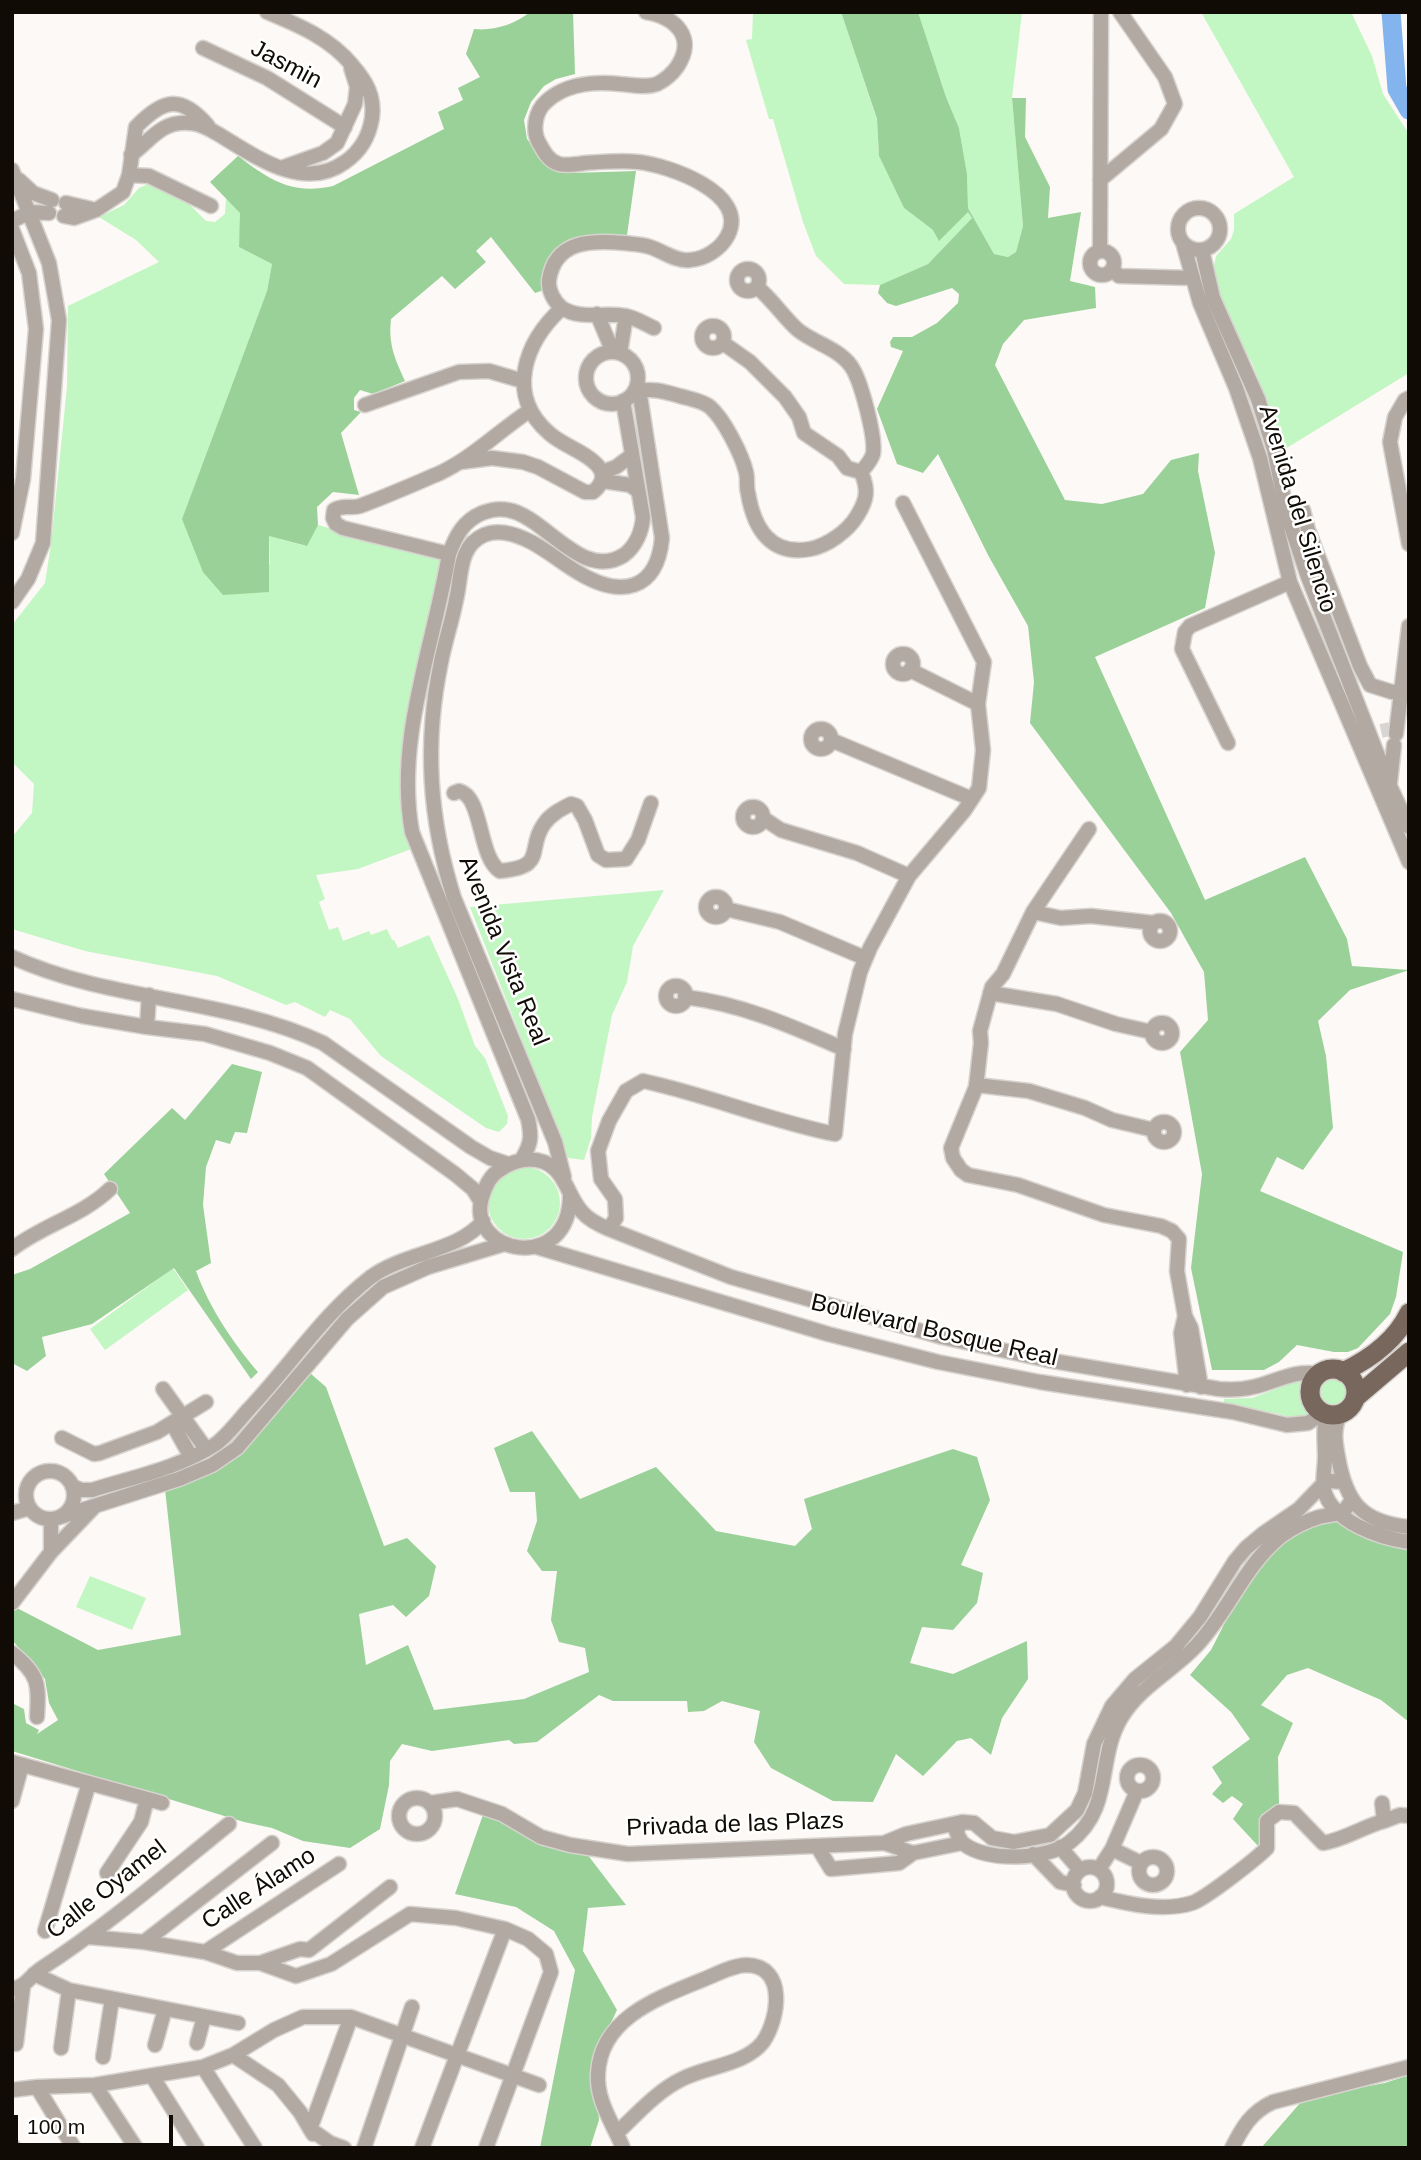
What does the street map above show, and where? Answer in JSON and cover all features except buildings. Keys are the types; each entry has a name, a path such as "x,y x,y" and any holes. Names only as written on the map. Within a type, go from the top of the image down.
{"main road":[{"path":"1343,1372 1379,1350 1404,1323 1409,1313"},
{"path":"1355,1398 1352,1380 1343,1372 1331,1369 1319,1374 1311,1385 1311,1398 1318,1409 1330,1414 1350,1408 1355,1398 1409,1352"}],"street":[{"path":"131,155 166,125 193,122 281,168 303,174 323,173 343,164 356,154 367,139 372,117 372,98 365,81 336,48 292,17 267,12"},
{"path":"646,12 660,15 674,23 684,37 685,50 672,74 656,84 639,86 614,83 568,87 540,109 535,123 536,138 546,156 559,164 639,162 662,167 711,188 725,201 732,218 729,234 719,247 703,258 686,261 649,246 604,241 583,242 564,252 552,268 548,284 552,297 562,308 578,314 626,316 654,328"},
{"path":"1100,251 1101,12"},
{"path":"1100,180 1161,129 1175,104 1165,77 1120,12"},
{"name":"Jasmin","path":"203,48 267,78 345,127"},
{"path":"281,168 323,153 337,143 355,104 357,87 349,62"},
{"path":"12,221 30,212 58,208 96,210 123,192 129,175 136,127 159,107 173,103 186,106 198,114 211,130"},
{"path":"13,174 33,193 58,208"},
{"path":"12,602 28,579 43,542 59,320 48,263 13,174"},
{"path":"129,175 149,176 211,206"},
{"name":"Avenida del Silencio","path":"1409,827 1390,784 1388,733 1324,617 1287,514 1274,449 1258,399 1213,298 1202,250 1213,245 1220,230 1214,215 1208,210 1192,209 1185,213 1178,228 1208,324 1236,388 1259,458 1290,582 1409,862"},
{"path":"12,229 29,273 36,329 23,479 12,533"},
{"path":"1183,243 1190,248 1202,250"},
{"path":"1100,251 1111,255 1114,262 1112,269 1102,275 1092,270 1091,258 1100,251"},
{"path":"1112,269 1119,276 1192,278"},
{"path":"757,287 797,329 836,352 850,364 859,380 873,452 870,462 861,472"},
{"path":"562,308 539,333 526,364 523,381 528,411 550,434 594,462 603,476 630,485 638,491"},
{"path":"597,314 616,352"},
{"path":"616,352 626,316"},
{"path":"639,392 636,368 627,356 616,352 604,353 591,363 588,370 588,387 606,403 623,401 639,392 654,388 710,407 737,449 746,473 748,494 755,518 764,535 776,546 793,551 815,548 835,538 853,522 866,502 867,485 861,472 847,468 838,456 804,433 799,417 785,397 750,362 723,343"},
{"path":"365,405 459,372 489,372 523,381"},
{"name":"Avenida Vista Real","path":"515,1162 530,1144 528,1119 412,832 408,808 408,780 417,705 457,598 464,556 470,545 482,536 497,531 528,540 590,579 622,587 643,581 653,572 660,557 663,538 639,392"},
{"path":"1409,398 1395,417 1390,442 1409,544"},
{"name":"Avenida Vista Real","path":"568,1188 555,1142 454,898 441,859 447,796 434,708 434,661 449,554 455,537 466,523 492,510 508,509 521,514 588,559 613,560 626,554 642,531 643,517 623,401"},
{"path":"449,554 343,528 336,524 333,518 334,510 341,506 357,508 461,462 528,411"},
{"path":"461,462 507,458 538,467 585,492 593,492 603,476 632,455"},
{"path":"609,1229 616,1218 615,1199 601,1179 598,1151 609,1121 626,1091 643,1082 665,1086 803,1128 835,1134 844,1048 865,958 909,876 979,788 984,750 978,704 984,662 903,503"},
{"path":"1303,510 1308,530 1360,666 1370,685 1392,692 1402,691"},
{"path":"552,556 557,540"},
{"path":"1228,743 1182,649 1185,632 1190,626 1290,582"},
{"path":"1307,623 1324,617"},
{"path":"1390,784 1388,733 1402,691 1409,626"},
{"path":"911,670 978,704"},
{"path":"417,705 434,708"},
{"path":"831,740 972,799"},
{"path":"447,796 464,792 468,796 480,824 487,855 492,866 500,871 523,867 535,855 543,825 559,809 571,804 577,806 585,820 598,855 606,860 626,859 638,840 651,803"},
{"path":"763,818 781,830 857,853 909,876"},
{"path":"1089,829 1033,912 1003,974 990,993 980,1031 976,1084 969,1108 951,1148 953,1158 968,1175 1018,1185 1093,1212 1161,1226 1172,1231 1179,1240 1177,1271 1185,1316 1191,1328 1194,1386"},
{"path":"726,909 780,922 865,958"},
{"path":"1033,912 1061,918 1091,916 1154,923"},
{"path":"12,957 29,965 89,982 212,1008 297,1031 323,1043 489,1158 515,1162 545,1162 557,1170 568,1188 567,1219 549,1241 537,1247 520,1249 504,1244 491,1234 483,1221 481,1202 486,1185 494,1174 515,1162"},
{"path":"990,993 1057,1004 1116,1024 1152,1032"},
{"path":"147,1027 149,995"},
{"path":"685,997 759,1013 844,1048"},
{"path":"12,999 82,1016 205,1034 260,1049 307,1068 455,1174 473,1189 481,1202"},
{"path":"976,1084 1029,1091 1085,1108 1112,1120 1154,1130"},
{"name":"Boulevard Bosque Real","path":"568,1188 582,1212 609,1229 731,1277 942,1337 1194,1386 1238,1390 1293,1374 1319,1374"},
{"path":"12,1249 32,1234 64,1217 83,1211 110,1189"},
{"path":"483,1221 463,1239 420,1253 374,1275 335,1308 265,1393 218,1442 182,1463 92,1490 81,1490 72,1486 62,1474 46,1471 32,1478 19,1495 43,1518 56,1518 179,1479 212,1465 237,1448 347,1319 383,1287 428,1267 504,1244"},
{"name":"Boulevard Bosque Real","path":"537,1247 828,1334 938,1362 1143,1399 1233,1412 1287,1425 1308,1423 1330,1414"},
{"path":"995,1373 999,1350"},
{"path":"163,1389 191,1457"},
{"path":"62,1438 94,1454 157,1432 206,1402"},
{"path":"1330,1414 1342,1482 1352,1500 1373,1518 1396,1526 1409,1527"},
{"path":"1330,1414 1323,1430 1323,1484 1328,1502 1367,1531 1409,1542"},
{"path":"178,1420 206,1449"},
{"path":"1342,1482 1331,1481 1323,1484 1299,1510 1246,1548 1200,1617 1176,1646 1135,1679 1112,1706 1094,1744 1089,1779 1077,1810 1051,1835 1014,1842 992,1838 974,1823 962,1822 956,1830 962,1843 982,1854 1011,1857 1046,1852 1068,1843 1085,1827 1101,1799 1109,1744 1122,1717 1141,1693 1198,1644 1212,1628 1246,1574 1282,1536 1317,1517 1340,1513 1348,1508 1352,1500"},
{"path":"56,1518 66,1513 73,1501 72,1486"},
{"path":"12,1603 51,1552 97,1503"},
{"path":"12,1513 30,1508"},
{"path":"51,1552 56,1518"},
{"path":"12,1653 26,1664 37,1679 37,1717"},
{"path":"12,1801 17,1763 162,1803"},
{"path":"45,1931 89,1783"},
{"path":"1098,1869 1112,1849 1137,1791"},
{"path":"107,1872 141,1822 147,1799"},
{"name":"Privada de las Plazs","path":"430,1803 457,1799 502,1814 541,1837 570,1845 628,1854 884,1843 906,1834 962,1822"},
{"path":"1382,1803 1384,1821"},
{"path":"1100,1897 1159,1907 1194,1903 1268,1848 1267,1821 1279,1812 1294,1813 1323,1843 1340,1840 1358,1829 1401,1815 1409,1815"},
{"name":"Calle Oyamel","path":"18,1988 34,1973 89,1937 229,1824"},
{"path":"906,1834 913,1853"},
{"path":"144,1942 272,1843"},
{"name":"Privada de las Plazs","path":"884,1843 913,1853"},
{"path":"817,1846 831,1869 899,1863 913,1853 962,1843"},
{"path":"1060,1847 1080,1870"},
{"path":"1112,1849 1141,1863"},
{"path":"1033,1854 1060,1882 1074,1885"},
{"name":"Calle Álamo","path":"205,1952 339,1864"},
{"path":"1107,1883 1104,1894 1091,1900 1081,1898 1074,1885 1080,1870 1089,1867 1098,1869 1107,1883 1129,1904"},
{"path":"260,1964 300,1949 309,1950 390,1887"},
{"path":"89,1937 205,1952 237,1963 260,1964 296,1976 331,1964 410,1913 456,1918 505,1929 528,1938 546,1954 551,1972 486,2148"},
{"path":"422,2148 505,1929"},
{"path":"617,2133 650,2102 681,2079 744,2056 757,2048 767,2034 774,2014 776,1989 767,1973 756,1966 742,1965 667,1995 635,2012 619,2025 606,2043 598,2075 603,2106 623,2148"},
{"path":"34,1973 69,1990 237,2023"},
{"path":"16,2044 18,1988"},
{"path":"61,2048 69,1990"},
{"path":"103,2057 112,1998"},
{"path":"364,2148 412,2007"},
{"path":"155,2045 165,2009"},
{"path":"197,2043 204,2017"},
{"path":"12,2090 96,2085 202,2067 233,2055 274,2030 303,2017 351,2017 540,2085"},
{"path":"310,2129 351,2017"},
{"path":"233,2055 278,2085 300,2112 321,2148"},
{"path":"202,2067 255,2148"},
{"path":"1232,2148 1247,2121 1266,2105 1409,2067"},
{"path":"152,2076 197,2148"},
{"path":"96,2085 136,2148"},
{"path":"37,2087 74,2148"},
{"path":"310,2129 330,2144 344,2148"}],"green space":[{"path":"530,12 573,12 575,74 556,79 544,86 531,102 524,120 527,139 550,168 571,173 636,171 627,235 569,239 545,263 544,290 535,293 491,237 476,251 486,262 455,289 442,276 391,319 393,351 405,381 373,394 360,390 354,398 354,410 361,412 341,433 359,495 333,492 317,507 318,525 307,546 269,536 269,592 223,595 203,572 182,519 267,291 272,264 239,247 240,213 210,182 238,156 260,172 293,187 333,186 444,129 438,112 463,100 458,88 480,77 466,54 474,29 503,26"},
{"path":"753,12 841,12 877,120 879,156 904,208 933,230 968,212 972,218 928,264 880,285 844,284 816,256 803,222 773,119 769,119 746,40 752,39"},
{"path":"841,12 918,12 959,128 967,174 968,208 994,254 1008,257 1016,252 1023,226 1012,98 1026,98 1025,137 1050,187 1048,218 1081,212 1070,281 1095,287 1096,308 1024,320 1003,344 995,365 1065,500 1102,504 1143,494 1171,460 1199,453 1198,471 1215,553 1205,608 1095,657 1205,900 1305,857 1347,939 1352,966 1409,970 1350,990 1318,1021 1326,1056 1333,1128 1303,1170 1277,1157 1260,1191 1403,1252 1396,1297 1390,1314 1358,1348 1348,1352 1297,1345 1279,1362 1264,1370 1212,1370 1191,1268 1202,1174 1180,1052 1208,1020 1204,972 1171,913 1030,723 1034,682 1028,626 988,555 938,454 923,473 897,464 877,409 903,351 891,347 890,342 893,337 912,337 937,323 958,303 959,294 952,288 896,306 887,303 878,293 880,285 928,264 972,218 968,212 939,241 933,230 904,208 879,156 877,119"},
{"path":"918,12 1022,12 1012,98 1023,226 1016,252 1008,257 994,254 968,208 967,174 959,128"},
{"path":"1201,12 1351,12 1372,56 1383,94 1409,134 1409,373 1285,449 1252,363 1229,323 1213,270 1216,256 1231,239 1234,214 1294,177"},
{"path":"148,184 188,203 206,221 215,222 225,214 226,198 241,213 239,247 272,264 267,291 182,519 270,564 269,536 306,546 318,525 441,559 402,753 402,808 411,849 358,869 316,875 325,899 319,902 329,930 338,927 343,941 369,931 371,935 387,929 398,948 429,935 458,999 475,1046 485,1058 508,1116 507,1124 499,1132 486,1128 381,1056 350,1019 330,1010 325,1017 295,1002 286,1005 217,976 85,951 12,929 12,837 32,813 34,784 12,762 12,625 45,583 67,387 68,306 159,262 136,240 99,217 124,205 139,188"},
{"path":"664,890 633,946 627,982 612,1015 592,1117 591,1138 584,1160 568,1158 470,907"},
{"path":"232,1064 262,1072 247,1133 235,1132 230,1144 216,1140 206,1167 203,1205 211,1263 196,1271 223,1324 258,1372 251,1379 174,1268 92,1324 42,1337 46,1356 27,1371 12,1363 12,1275 30,1269 130,1213 104,1174 172,1108 185,1120"},
{"path":"524,1167 544,1173 554,1183 560,1203 554,1223 544,1233 524,1239 504,1233 494,1223 488,1203 494,1183 504,1173"},
{"path":"173,1268 188,1290 105,1350 90,1329"},
{"path":"310,1373 326,1387 384,1546 407,1538 436,1566 429,1596 406,1617 393,1605 359,1614 366,1665 408,1645 434,1710 524,1699 589,1672 585,1648 559,1642 551,1620 557,1571 542,1571 527,1551 537,1521 535,1492 510,1492 494,1448 532,1431 580,1499 656,1467 716,1531 795,1546 812,1529 804,1499 953,1449 977,1457 990,1500 961,1565 983,1573 977,1603 953,1630 922,1627 910,1663 953,1674 1027,1641 1028,1679 1002,1718 991,1755 971,1738 957,1741 923,1776 896,1754 873,1802 833,1801 771,1768 754,1742 760,1711 722,1701 704,1711 688,1712 687,1701 613,1701 599,1695 537,1742 514,1744 509,1740 432,1751 402,1744 390,1761 389,1785 380,1829 350,1848 303,1841 272,1828 244,1822 12,1751 14,1704 24,1709 26,1723 39,1730 37,1734 58,1720 49,1703 45,1679 12,1640 12,1614 15,1607 98,1650 181,1635 165,1489 226,1463"},
{"path":"1331,1377 1343,1382 1348,1394 1343,1406 1331,1411 1319,1406 1314,1394 1319,1382"},
{"path":"1311,1378 1305,1390 1310,1417 1297,1419 1224,1406 1224,1399 1252,1398"},
{"path":"1338,1518 1378,1543 1409,1545 1409,1722 1381,1700 1308,1668 1287,1675 1261,1705 1293,1723 1278,1757 1279,1804 1262,1818 1260,1848 1233,1819 1243,1804 1232,1796 1223,1803 1212,1794 1222,1783 1212,1767 1250,1739 1231,1712 1190,1675 1211,1650 1238,1597 1262,1561 1297,1531"},
{"path":"90,1576 146,1598 132,1630 76,1607"},
{"path":"484,1812 587,1854 626,1905 588,1908 583,1951 617,2010 594,2059 599,2120 590,2148 540,2148 575,1970 554,1931 516,1907 455,1894"},
{"path":"1409,2075 1409,2148 1261,2148 1301,2102"}],"waterway":[{"path":"1391,12 1397,89 1409,110"}],"tunnel":[{"path":"1381,731 1390,729"}]}
